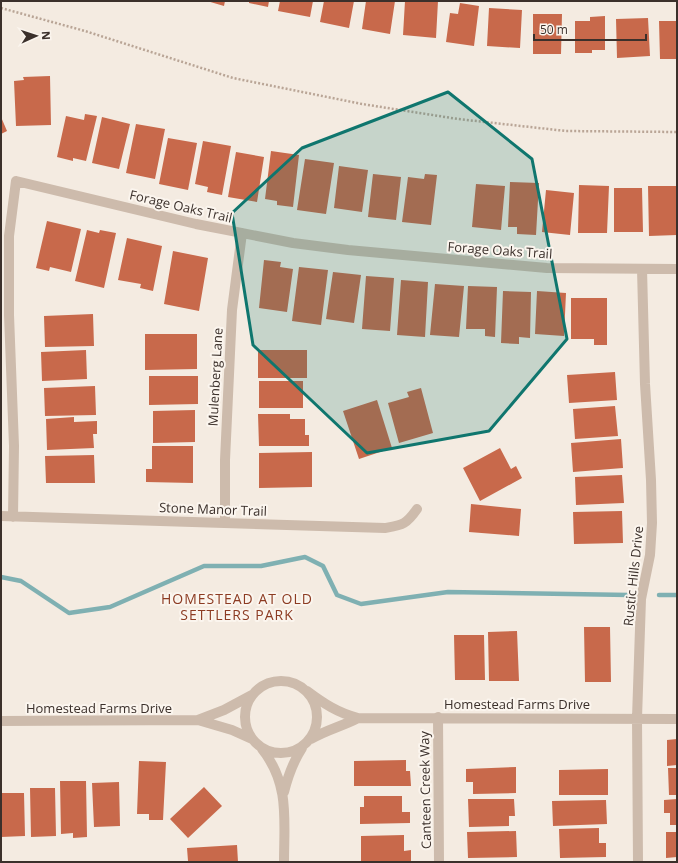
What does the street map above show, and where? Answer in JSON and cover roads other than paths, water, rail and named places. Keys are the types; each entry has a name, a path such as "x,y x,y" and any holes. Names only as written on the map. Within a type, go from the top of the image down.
{"street":[{"name":"Forage Oaks Trail","path":"13,517 14,446 5,315 9,236 16,181 158,216 300,244 404,256 547,268 677,269"},
{"name":"Mulenberg Lane","path":"225,522 225,460 232,310 242,233"},
{"name":"Rustic Hills Drive","path":"638,862 637,718 641,599 650,555 652,523 645,384 642,269"},
{"name":"Stone Manor Trail","path":"1,516 385,528 401,525 408,520 416,509"},
{"name":"Homestead Farms Drive","path":"198,720 224,710 252,695 261,686 279,681 297,684 336,710 346,715 358,718 677,718"},
{"path":"283,794 287,779 296,758 308,742 317,726 317,713 314,701 307,691"},
{"name":"Homestead Farms Drive","path":"252,695 247,706 245,718 247,729 252,739 261,748 271,753 283,754 294,752 320,733 358,718"},
{"name":"Canteen Creek Way","path":"438,717 439,862"},
{"name":"Homestead Farms Drive","path":"1,721 198,720 232,730 252,739"},
{"path":"261,748 275,768 283,794 285,821 284,862"}],"waterway":[{"path":"1,577 21,581 69,613 110,607 204,566 261,566 305,557 323,566 337,595 361,604 448,592 629,595"},
{"path":"659,595 677,595"}],"district":[{"name":"HOMESTEAD AT OLD SETTLERS PARK","path":"237,606"}]}
